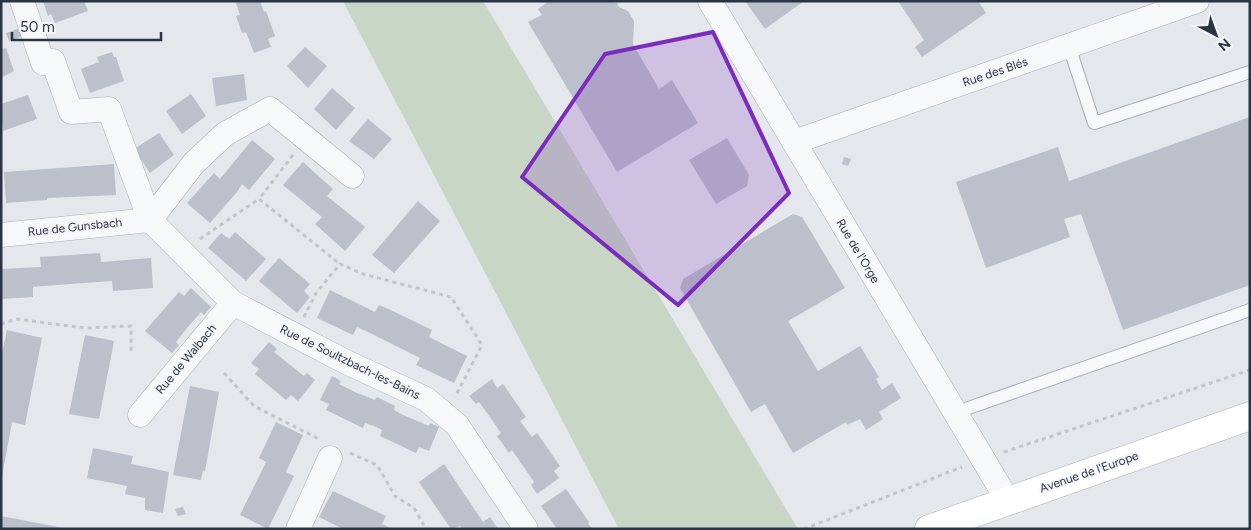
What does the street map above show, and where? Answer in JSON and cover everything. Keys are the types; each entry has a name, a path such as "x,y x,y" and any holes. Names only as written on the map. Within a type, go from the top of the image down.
{"main road":[{"name":"Avenue de l'Europe","path":"929,529 1250,416"}],"street":[{"path":"22,1 43,63 53,61 71,112 109,109 150,220"},
{"name":"Rue de l'Orge","path":"710,1 1008,501"},
{"name":"Rue des Blés","path":"794,142 1197,1"},
{"path":"150,220 194,163 219,140 270,109 352,176"},
{"name":"Rue de Gunsbach","path":"1,235 150,220"},
{"name":"Rue de Soultzbach-les-Bains","path":"150,220 232,303 346,362 426,399 457,425 526,529"},
{"name":"Rue de Walbach","path":"140,415 232,303"},
{"path":"298,529 333,452"}],"lane":[{"path":"1069,46 1094,123 1250,72"},
{"path":"954,412 1250,310"}],"path":[{"path":"182,252 259,199 306,139"},
{"path":"259,199 340,264 363,274 451,296 482,345 445,416"},
{"path":"294,335 316,294 340,264"},
{"path":"1,324 16,318 84,328 131,326 131,351"},
{"path":"804,529 982,459 1250,370"},
{"path":"224,373 254,406 333,452 377,465 395,496 414,508 426,529"}],"highlighted area":[{"path":"713,32 789,193 678,305 522,177 605,54"}],"green space":[{"path":"343,1 483,1 798,529 619,529"}],"building":[{"path":"43,1 84,1 88,11 55,23 51,14 48,16"},
{"path":"260,1 264,12 266,11 275,36 268,39 271,47 254,53 246,32 242,33 236,16 240,15 236,3"},
{"path":"549,1 608,1 617,3 619,7 628,11 634,21 633,44 659,89 672,80 698,123 617,172 528,22 542,15 538,9"},
{"path":"745,1 804,1 765,29"},
{"path":"898,1 978,1 986,13 922,57 915,47 924,40"},
{"path":"23,27 26,35 9,41 6,33"},
{"path":"305,47 327,66 308,88 287,66"},
{"path":"6,48 14,71 1,78 1,49"},
{"path":"112,52 114,57 116,57 124,81 90,93 81,69 99,62 97,57"},
{"path":"244,74 247,100 216,106 212,78"},
{"path":"332,88 355,108 336,130 314,109"},
{"path":"191,94 206,116 182,134 166,111"},
{"path":"28,95 37,119 3,131 1,104"},
{"path":"1250,117 1250,285 1123,330 1081,214 1064,219 1070,237 986,268 956,182 1058,147 1069,181"},
{"path":"368,119 392,139 374,159 349,141"},
{"path":"159,133 174,155 150,173 134,149"},
{"path":"727,138 749,175 747,186 716,204 689,160"},
{"path":"252,140 275,159 249,190 242,184 210,223 187,203 214,173 220,179"},
{"path":"844,157 851,159 848,166 842,164"},
{"path":"303,162 333,189 327,196 365,227 345,251 315,224 322,217 283,185"},
{"path":"114,164 116,195 47,198 47,200 6,203 4,172"},
{"path":"418,201 440,221 394,273 372,255"},
{"path":"793,214 802,217 845,288 788,321 818,371 860,346 879,377 876,379 882,390 892,383 901,398 879,412 883,419 866,430 860,419 847,425 846,422 793,453 765,404 751,412 680,288 683,279"},
{"path":"235,232 266,259 246,281 208,248 221,233 229,239"},
{"path":"100,253 101,262 151,258 153,288 113,291 112,281 33,287 33,297 1,299 1,269 41,267 40,257"},
{"path":"279,258 310,284 304,291 310,297 297,313 259,281"},
{"path":"191,288 211,307 204,315 201,312 188,327 176,342 179,345 172,353 145,331 179,292 184,296"},
{"path":"330,290 375,312 379,305 397,313 432,330 429,337 467,356 454,383 416,365 420,358 366,331 357,327 353,335 317,318"},
{"path":"7,330 42,338 25,425 12,422 2,477 1,349 3,349"},
{"path":"85,335 114,341 99,419 69,414"},
{"path":"269,342 277,349 274,352 304,376 307,373 315,380 298,401 291,395 286,400 255,374 259,369 251,363"},
{"path":"332,376 341,381 339,384 357,393 375,400 377,397 395,406 394,410 401,414 429,426 430,423 439,427 429,451 419,447 416,453 380,436 382,430 374,426 365,423 363,428 326,410 329,404 320,400"},
{"path":"492,379 497,388 503,384 526,417 520,421 532,437 537,433 560,466 554,471 559,478 537,494 531,485 534,482 512,450 509,453 497,436 501,433 490,417 479,402 476,404 469,396"},
{"path":"190,386 219,392 205,471 203,470 201,480 173,475"},
{"path":"276,422 303,435 286,472 294,476 268,529 240,515 266,462 259,458"},
{"path":"93,448 133,456 131,464 169,472 163,513 145,510 145,498 125,494 127,486 87,478"},
{"path":"444,464 483,522 490,517 498,529 463,529 460,526 451,529 419,482"},
{"path":"566,489 592,529 557,529 541,506"},
{"path":"333,491 386,516 382,524 392,529 343,529 319,517"},
{"path":"183,507 186,514 178,516 175,509"},
{"path":"1,516 64,528 64,529 1,529"}]}
